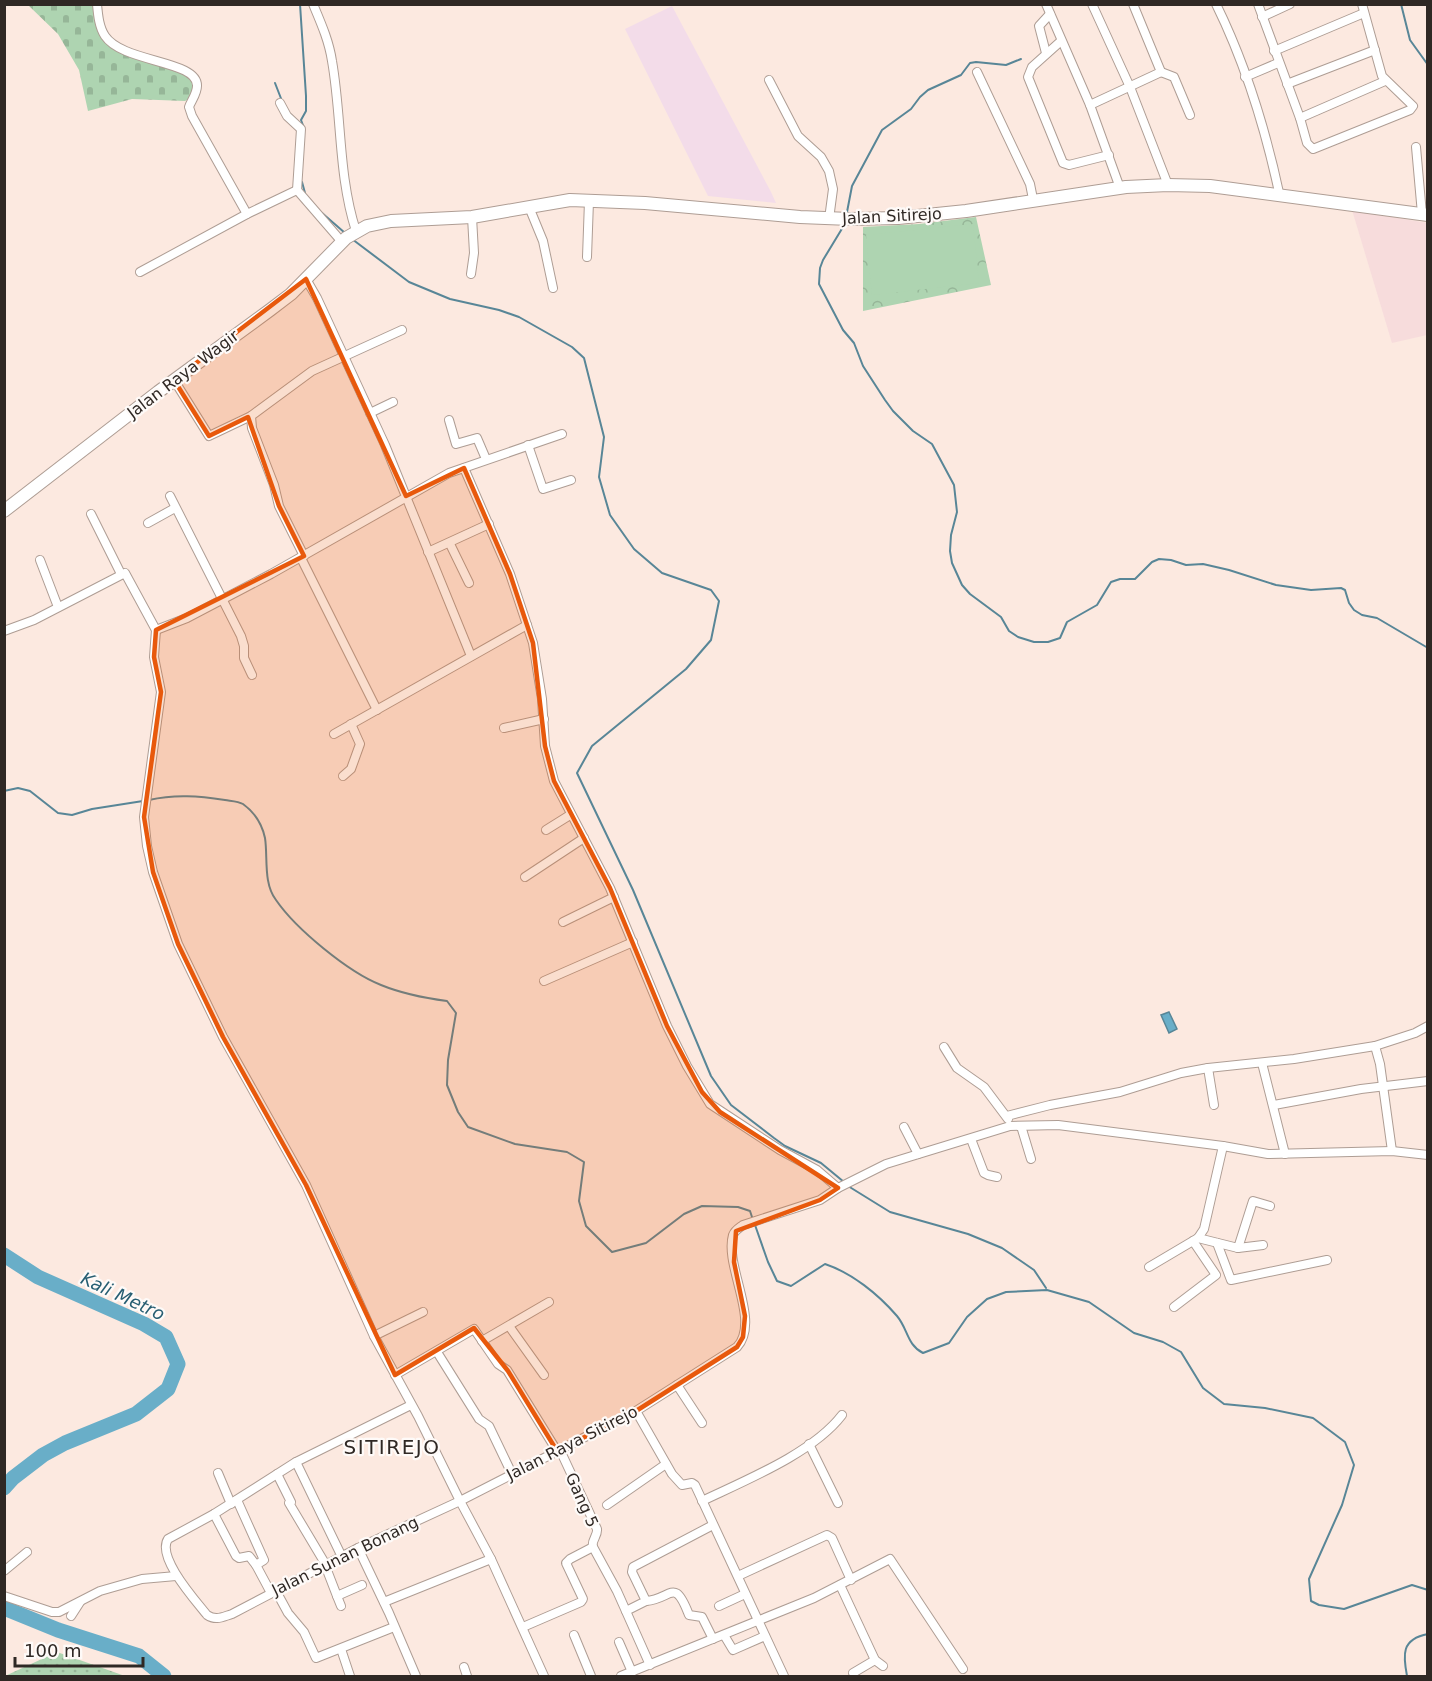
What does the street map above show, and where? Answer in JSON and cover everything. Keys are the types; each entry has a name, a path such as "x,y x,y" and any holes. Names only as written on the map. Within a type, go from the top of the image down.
{"main road":[{"name":"Jalan Sitirejo","path":"349,236 391,221 472,217 570,201 645,203 829,219 898,218 1168,184 1210,186 1425,214"},
{"name":"Jalan Raya Wagir","path":"4,511 174,380 270,310 306,279 349,236"}],"street":[{"path":"97,4 104,34 111,43 142,58 185,69 192,73 198,84 189,107 192,116 247,214"},
{"path":"313,4 324,30 332,61 348,207 349,236"},
{"path":"1046,4 1090,105 1109,155 1108,160 1123,188"},
{"path":"1092,4 1130,87 1168,184"},
{"path":"1132,4 1161,72 1174,77 1190,115"},
{"path":"1216,4 1270,149 1280,196"},
{"path":"1258,4 1278,63 1300,118 1308,146 1313,149 1410,110 1413,106 1382,76 1363,8 1274,51"},
{"path":"1262,17 1290,4"},
{"path":"1046,53 1039,28 1050,14"},
{"path":"1061,41 1032,67 1028,77 1063,163 1069,165 1109,155"},
{"path":"1287,84 1375,50"},
{"path":"1245,77 1278,63"},
{"path":"977,72 1030,184 1034,200"},
{"path":"1090,105 1161,72"},
{"path":"769,80 798,136 821,158 829,171 833,189 829,219"},
{"path":"1300,118 1385,81"},
{"path":"280,103 287,116 302,129 297,190"},
{"path":"1416,147 1425,214"},
{"path":"140,272 247,214 297,190"},
{"path":"297,190 349,236"},
{"path":"587,257 589,201"},
{"path":"529,207 543,241 553,288"},
{"path":"471,274 474,253 472,217"},
{"path":"306,279 317,298 406,496 471,656"},
{"path":"174,380 209,436 251,416 312,371 402,330"},
{"path":"370,414 393,402"},
{"path":"251,416 252,428 274,485 279,506 377,710"},
{"path":"449,420 456,444 477,438 486,459"},
{"path":"156,630 187,618 222,600 449,473 562,434"},
{"path":"528,445 543,489 571,480"},
{"path":"464,468 510,574 527,625 539,674 544,718 544,746 554,781 614,897 675,1042 710,1104 772,1145 844,1185 878,1167 1010,1126 1058,1125 1268,1154 1392,1151 1428,1155"},
{"path":"170,496 241,636 244,658 252,675"},
{"path":"148,523 176,508"},
{"path":"91,514 121,574"},
{"path":"428,552 450,544 489,524"},
{"path":"450,544 470,584"},
{"path":"40,560 58,607"},
{"path":"4,631 34,620 125,573 156,630 153,657 161,692 144,817 153,872 178,944 223,1037 306,1185 375,1336 491,1559 544,1677"},
{"path":"334,734 527,625"},
{"path":"504,728 544,718"},
{"path":"343,776 351,769 360,744 351,724"},
{"path":"546,830 570,815"},
{"path":"525,877 584,838"},
{"path":"563,922 614,897"},
{"path":"544,981 633,942"},
{"path":"1007,1116 1050,1105 1120,1092 1181,1073 1376,1046 1415,1033 1428,1026"},
{"path":"1376,1046 1392,1151"},
{"path":"944,1047 957,1068 984,1087 1007,1116 1010,1126"},
{"path":"1262,1063 1285,1154"},
{"path":"1208,1068 1214,1105"},
{"path":"1274,1105 1428,1081"},
{"path":"1021,1126 1031,1159"},
{"path":"904,1127 918,1154"},
{"path":"971,1139 984,1173 997,1176"},
{"path":"1149,1267 1195,1240 1204,1229 1223,1146"},
{"name":"Jalan Raya Sitirejo","path":"460,1502 636,1411 723,1358 742,1342 745,1316 734,1262 733,1241 736,1231 743,1225 820,1200 844,1185"},
{"path":"1238,1248 1253,1201 1270,1206"},
{"path":"1195,1240 1238,1248 1263,1245"},
{"path":"1174,1307 1216,1275 1195,1240"},
{"path":"1217,1243 1230,1280 1327,1260"},
{"path":"395,1375 474,1329 483,1341 549,1302"},
{"path":"375,1336 423,1312"},
{"path":"509,1326 544,1375"},
{"name":"Gang 5","path":"483,1341 498,1364 507,1370 558,1451 597,1529 593,1548"},
{"path":"437,1352 479,1419 489,1426 512,1474"},
{"path":"677,1385 702,1423"},
{"path":"4,1596 52,1612 59,1611 100,1591 142,1579 176,1576 165,1550 166,1541 297,1462 411,1405"},
{"path":"636,1411 666,1464 681,1484 695,1485 784,1677"},
{"path":"702,1501 761,1473 810,1444 835,1425 842,1415"},
{"path":"810,1444 838,1503"},
{"path":"297,1462 342,1557"},
{"path":"606,1505 666,1464"},
{"path":"218,1473 264,1560 256,1565"},
{"path":"277,1474 291,1502 289,1503 325,1565 341,1606"},
{"name":"Jalan Sunan Bonang","path":"176,1576 207,1615 218,1618 232,1614 358,1548 460,1502"},
{"path":"214,1514 236,1556 239,1558 249,1556 288,1613 304,1632 316,1658 394,1627"},
{"path":"646,1601 632,1572 633,1567 713,1526"},
{"path":"738,1576 827,1535 832,1538 850,1580"},
{"path":"358,1548 416,1677"},
{"path":"523,1627 581,1602 583,1599 566,1563 570,1558 593,1548 626,1611 650,1665"},
{"path":"4,1571 27,1552"},
{"path":"384,1602 491,1559"},
{"path":"621,1677 759,1621 840,1585 890,1559 963,1669"},
{"path":"840,1585 875,1660 883,1666"},
{"path":"337,1596 363,1586"},
{"path":"626,1611 672,1592 682,1598 689,1615 702,1617 712,1639"},
{"path":"719,1606 745,1594"},
{"path":"71,1616 82,1599"},
{"path":"574,1635 591,1677"},
{"path":"724,1635 732,1650 765,1636"},
{"path":"619,1642 632,1672"},
{"path":"340,1649 350,1677"},
{"path":"853,1673 875,1660"}],"highlighted area":[{"path":"306,279 406,496 464,468 510,574 533,643 545,746 554,781 610,888 667,1026 702,1092 720,1112 838,1188 820,1200 736,1231 734,1262 745,1316 743,1337 737,1347 636,1411 557,1451 508,1371 474,1328 395,1375 306,1185 223,1037 178,944 153,872 144,817 161,692 154,657 156,630 304,556 279,506 248,417 209,436 174,380"}],"shaded area":[{"path":"672,6 776,203 708,196 625,29"},
{"path":"1352,210 1427,223 1427,335 1392,343"}],"green space":[{"path":"28,5 94,5 104,40 185,72 194,83 190,98 185,101 132,99 88,111 79,70 58,34"},
{"path":"976,217 991,285 863,311 863,227 919,224"},
{"path":"973,224 979,283 872,295 866,235"},
{"path":"57,1652 125,1676 5,1676"}],"water":[{"path":"1169,1012 1177,1029 1169,1033 1161,1015"}],"waterway":[{"path":"300,4 306,96 306,111 301,120 304,128"},
{"path":"1401,4 1410,40 1428,65"},
{"path":"847,212 852,186 882,130 911,109 928,90 961,75 970,63 1006,65 1021,59"},
{"path":"275,83 282,101"},
{"path":"302,182 305,193"},
{"path":"322,213 345,233"},
{"path":"843,227 823,260 819,284 843,330 854,343 863,366 885,400 913,431 932,444 954,485 957,512 951,535 952,563 962,585 970,594 1001,617 1009,631 1018,637 1034,642 1048,642 1060,638 1067,622 1097,605 1111,582 1120,579 1135,579 1152,562 1159,559 1186,565 1203,564 1276,585 1311,590 1341,588 1345,590 1354,610 1362,615 1377,618 1428,648"},
{"path":"352,239 409,282 450,299 519,317 572,347 584,358 604,437 599,477 610,515 634,549 662,573 711,590 719,601 711,640 686,669 592,746 577,773 633,890 711,1076 731,1105 785,1146 821,1163 844,1182"},
{"path":"4,791 18,788 30,791 58,813 72,815 92,809 143,801"},
{"path":"149,800 187,796 243,804 257,819 264,833 269,886 272,893 296,924 339,960 368,979 405,993 447,1001 456,1013 448,1060 447,1085 458,1112 468,1127 515,1144 567,1152 584,1162 579,1201 586,1226 612,1252 646,1243 684,1214 702,1206 738,1207 750,1211 753,1220"},
{"path":"848,1186 890,1212 968,1234 1002,1248 1034,1270 1046,1288"},
{"path":"755,1225 777,1281 791,1286 825,1264 835,1268 864,1285 882,1300 901,1321 914,1346 923,1353 949,1343 967,1317 987,1299 1006,1292 1047,1290 1089,1302 1134,1333 1163,1342 1181,1352 1203,1388 1224,1404 1265,1408 1313,1418 1345,1442 1354,1465 1342,1505 1309,1579 1311,1601 1319,1605 1344,1609 1412,1585 1428,1590"},
{"name":"Kali Metro","path":"4,1255 38,1277 144,1324 166,1337 178,1364 168,1389 136,1414 65,1443 43,1455 13,1478 4,1488"},
{"name":"Kali Metro","path":"4,1608 58,1630 139,1656 164,1676"},
{"path":"1407,1676 1405,1655 1408,1644 1419,1636 1428,1634"}],"district":[{"name":"SITIREJO","path":"392,1447"}]}
